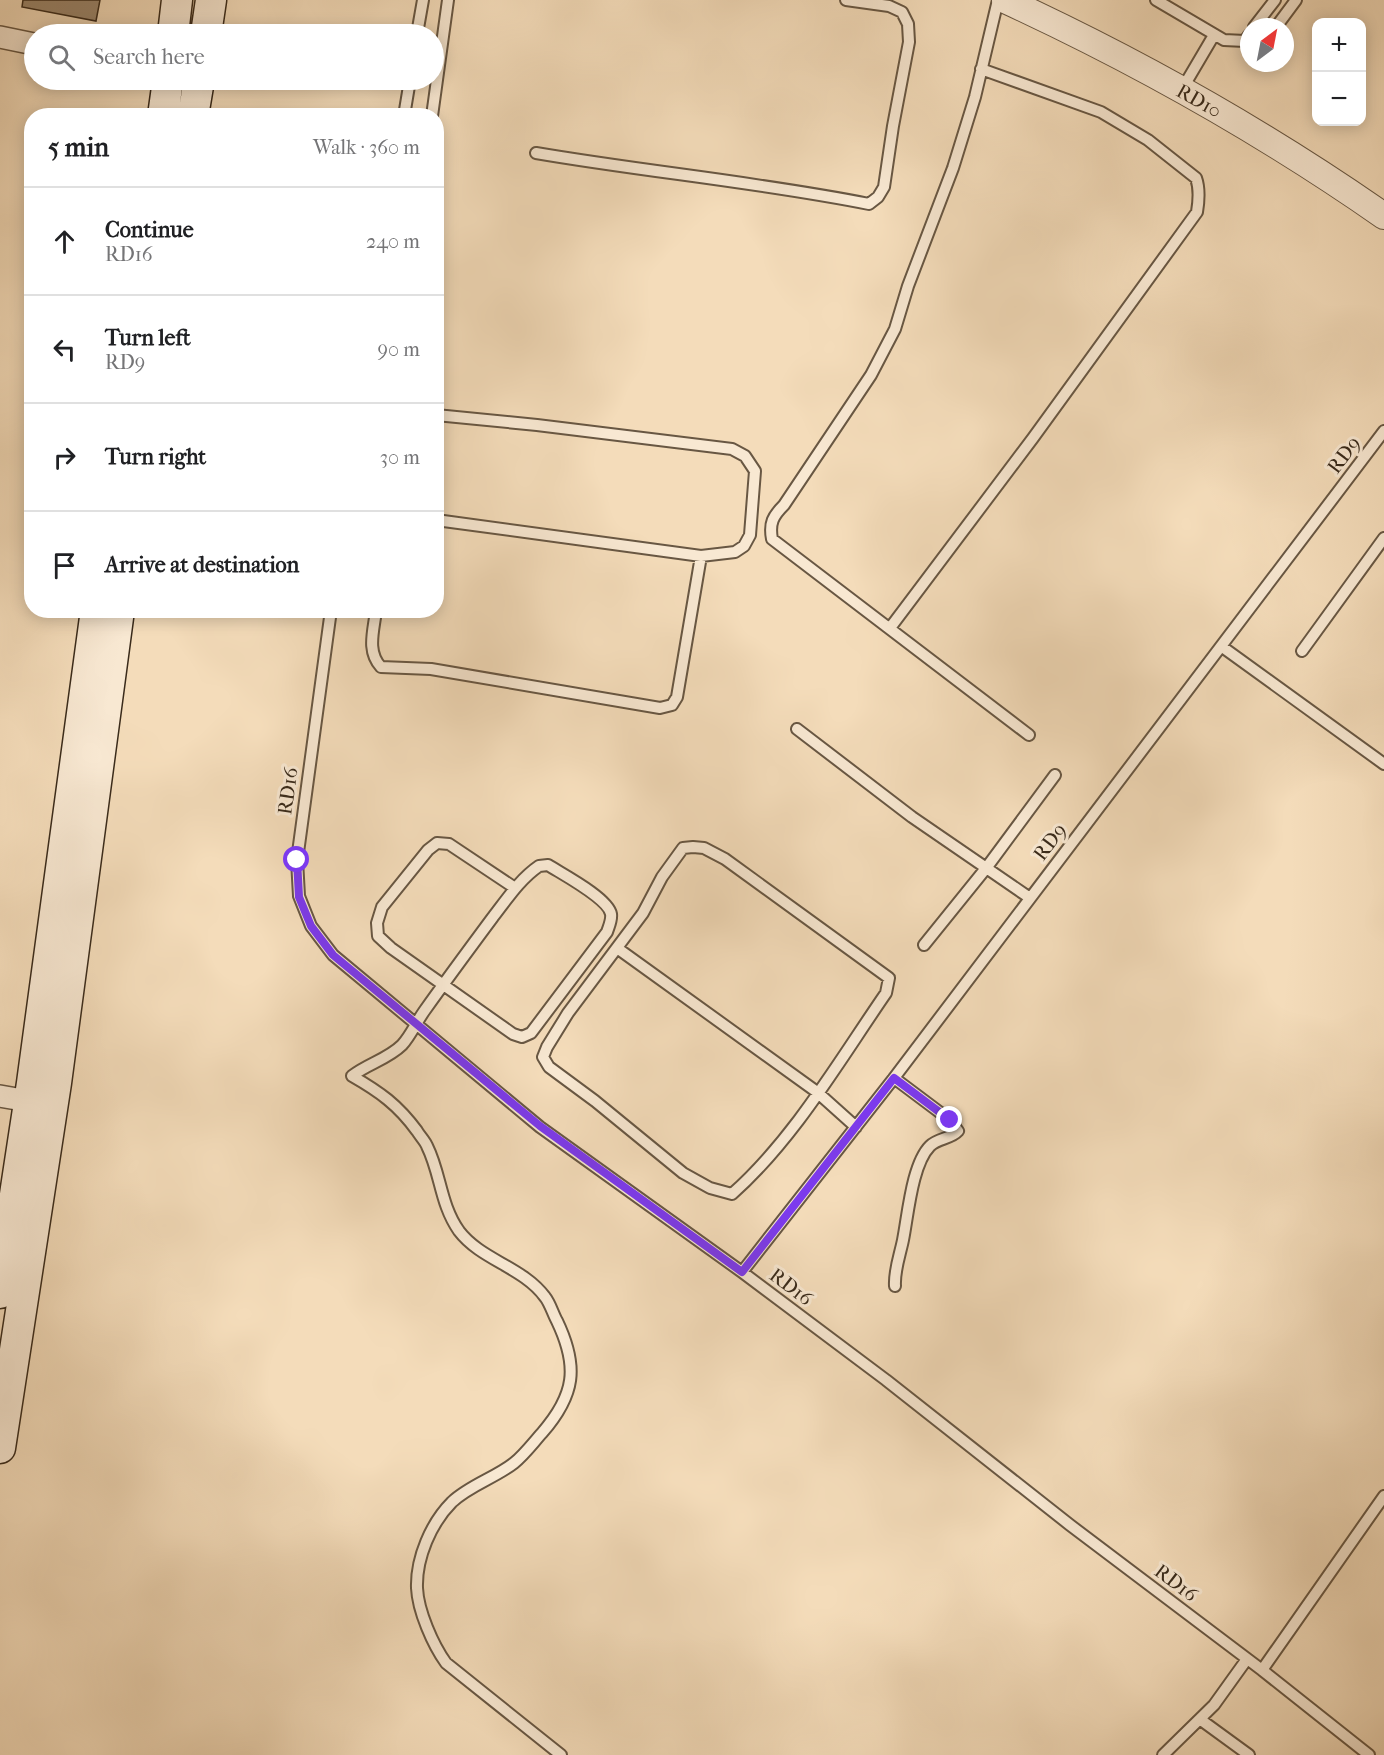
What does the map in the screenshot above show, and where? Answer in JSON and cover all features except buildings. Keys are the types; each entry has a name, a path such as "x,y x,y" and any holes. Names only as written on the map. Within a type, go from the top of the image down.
{"main road":[{"path":"174,24 177,0"},
{"path":"207,24 211,0"},
{"path":"164,108 167,90"},
{"path":"194,108 197,90"},
{"path":"0,1448 95,618"},
{"path":"0,1293 41,1103 118,618"}],"street":[{"name":"RD10","path":"1005,0 1074,32 1244,126 1384,216"},
{"path":"0,37 24,42"},
{"path":"0,1096 41,1103"}],"lane":[{"path":"419,24 423,0"},
{"path":"444,29 448,0"},
{"path":"536,153 819,194 868,204 878,197 884,187 909,42 908,24 902,12 889,6 846,0"},
{"path":"998,0 975,97 953,168 908,286 895,329 871,375 784,506 774,515 770,527 772,539 1029,735"},
{"path":"1156,0 1224,40 1240,41"},
{"path":"1261,18 1275,0"},
{"path":"1283,18 1296,0"},
{"path":"1181,91 1214,35"},
{"path":"890,628 1033,438 1197,212 1199,185 1196,178 1148,140 1101,112 981,69"},
{"path":"405,108 408,90"},
{"path":"433,108 436,90"},
{"path":"444,416 732,449 745,456 755,471 750,535 744,546 735,552 702,556 444,521"},
{"name":"RD9","path":"742,1272 894,1078 1384,431"},
{"path":"1302,651 1384,538"},
{"path":"375,618 371,649 374,660 381,667 431,669 648,706 672,705 677,698 702,556"},
{"name":"RD16","path":"330,618 297,860 299,897 311,926 333,955 540,1126 742,1272 886,1380 1368,1755"},
{"path":"1221,646 1384,764"},
{"path":"797,729 912,817 1030,898"},
{"path":"924,945 987,867 1055,776"},
{"path":"515,888 449,844 437,843 428,850 382,907 377,923 378,936 392,948 444,984 513,1034 522,1037 531,1033 607,932 612,916 609,908 596,896 548,865 539,866 515,888 444,984 403,1043 391,1054 364,1066 352,1076 378,1091 403,1112 427,1146 453,1222 469,1244 530,1282 545,1297 562,1332 571,1365 570,1388 557,1416 513,1464 454,1500 441,1514 431,1530 420,1562 417,1588 434,1647 446,1663 561,1755"},
{"path":"683,848 704,848 889,978 886,993 782,1142 753,1175 732,1194 710,1188 682,1173 595,1101 549,1068 543,1057 568,1013 617,948 643,913 662,877 683,848"},
{"path":"617,948 817,1092 856,1127"},
{"path":"894,1078 956,1125 958,1131 936,1142 924,1155 907,1205 903,1238 894,1277 895,1286"},
{"path":"1262,1671 1384,1496"},
{"path":"1163,1755 1201,1719 1227,1688 1246,1659"},
{"path":"1201,1719 1249,1755"}],"route":[{"path":"297,860 299,897 311,926 333,955 540,1126 742,1272 894,1078 950,1120"}]}
